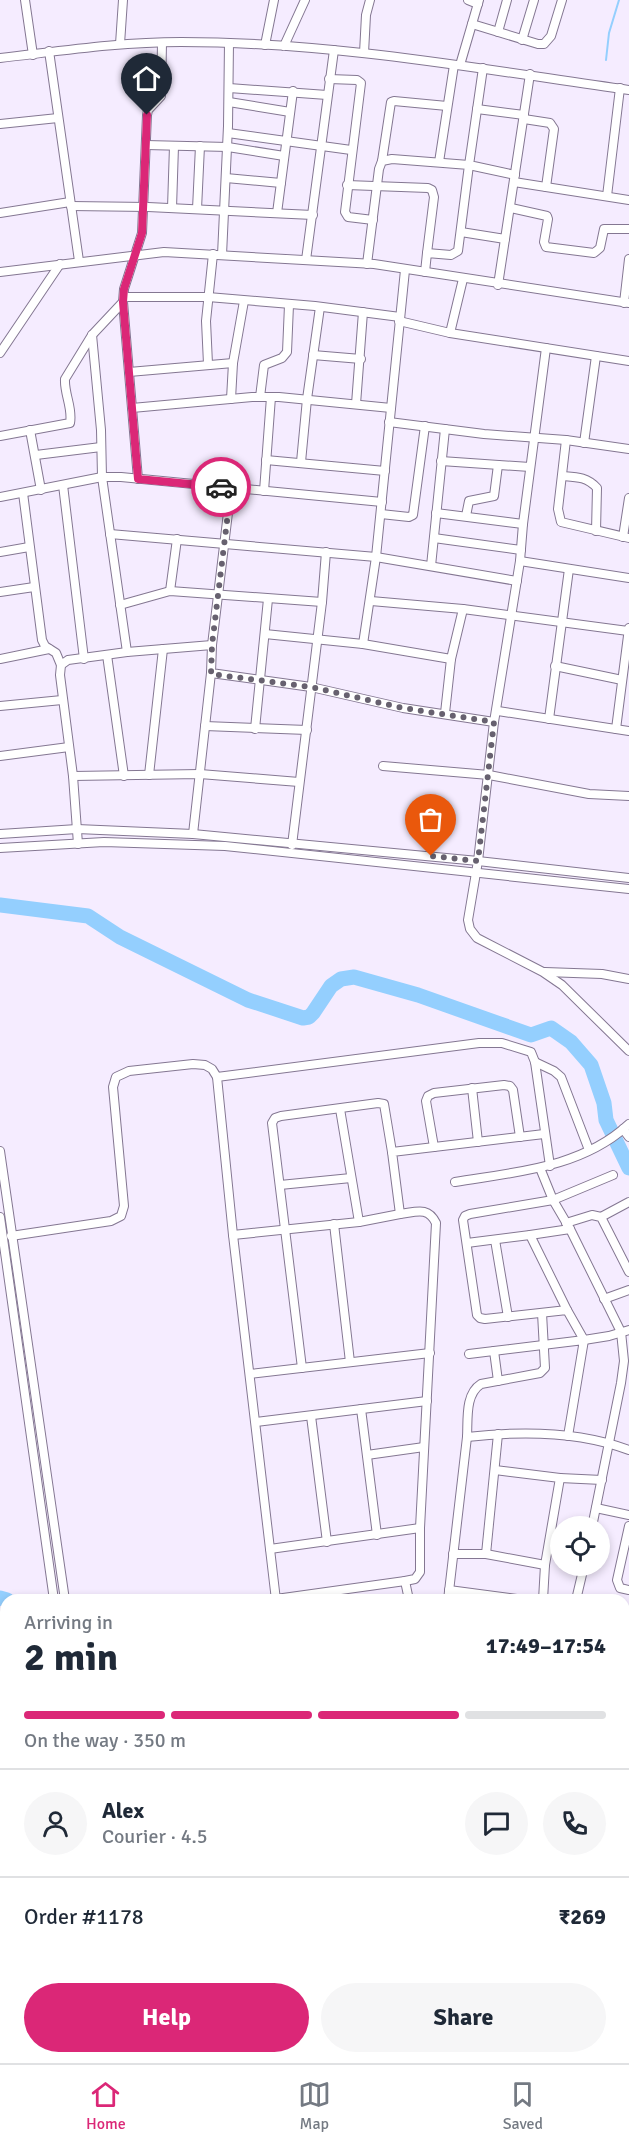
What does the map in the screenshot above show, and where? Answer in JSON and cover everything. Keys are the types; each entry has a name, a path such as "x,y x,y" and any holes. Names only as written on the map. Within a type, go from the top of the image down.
{"street":[{"path":"25,0 33,54"},
{"path":"120,44 123,0"},
{"path":"265,45 274,0"},
{"path":"284,46 305,0"},
{"path":"364,53 366,15 370,0"},
{"path":"439,162 447,106 457,65 479,2 468,0"},
{"path":"498,32 507,0"},
{"path":"522,40 534,0"},
{"path":"472,24 522,40 544,44 548,41 562,0"},
{"path":"138,479 123,300 142,233 148,110 161,96 162,43"},
{"path":"0,58 120,44 265,45 364,53 530,74 625,89 607,196"},
{"path":"222,255 228,147 229,44"},
{"path":"306,260 334,50"},
{"path":"49,51 79,261"},
{"path":"428,253 453,255 458,251 483,68"},
{"path":"498,285 530,74"},
{"path":"329,79 357,80 361,83 351,150 345,215 351,218 373,220"},
{"path":"229,88 327,95"},
{"path":"277,213 293,91"},
{"path":"229,102 290,112"},
{"path":"367,264 391,102 447,106"},
{"path":"477,109 550,123 554,129 546,187"},
{"path":"0,124 58,118"},
{"path":"228,133 351,150"},
{"path":"146,145 228,147 284,156"},
{"path":"172,208 174,146"},
{"path":"197,209 200,146"},
{"path":"382,161 389,159 469,165 546,187 629,200"},
{"path":"226,178 281,183"},
{"path":"347,185 432,190 434,197 425,273"},
{"path":"0,213 71,204 313,215"},
{"path":"511,208 547,216 544,242 546,248 597,253 604,229 629,230"},
{"path":"461,232 505,239"},
{"path":"0,272 164,252 213,254 367,264 627,303 629,259"},
{"path":"208,364 206,345 208,297 213,254"},
{"path":"0,354 60,264"},
{"path":"363,644 371,601 381,514 405,270"},
{"path":"450,333 463,279"},
{"path":"0,436 70,423 65,379 92,335 123,300 208,297 363,312 400,319 450,333 629,361"},
{"path":"231,399 233,363 244,301"},
{"path":"260,397 264,366 282,358 287,352 289,304"},
{"path":"301,462 320,307"},
{"path":"356,404 363,312"},
{"path":"92,335 102,477 127,652"},
{"path":"546,348 520,561 498,711 494,722 478,861 468,920 470,930 477,938 543,972 562,985 629,1051"},
{"path":"313,355 361,359"},
{"path":"584,443 596,356"},
{"path":"129,372 233,363"},
{"path":"132,408 271,397 391,408"},
{"path":"264,491 271,397"},
{"path":"389,422 566,440 629,449"},
{"path":"381,514 409,517 413,515 425,426"},
{"path":"431,566 445,429"},
{"path":"30,430 41,490"},
{"path":"566,440 558,509 559,518 564,524 626,537 629,498"},
{"path":"36,454 101,447"},
{"path":"266,460 385,471"},
{"path":"441,461 530,467"},
{"path":"466,516 469,501 494,496 498,465"},
{"path":"563,476 583,478 597,488 596,531"},
{"path":"0,497 102,477 382,502"},
{"path":"63,486 84,658"},
{"path":"193,834 231,488"},
{"path":"23,493 42,640 49,649 56,653 61,665 62,700 73,776 78,844"},
{"path":"436,513 523,524"},
{"path":"110,534 376,557 517,581"},
{"path":"434,537 521,550"},
{"path":"171,591 177,540"},
{"path":"0,552 29,547"},
{"path":"291,852 322,602 326,552"},
{"path":"520,561 629,579"},
{"path":"549,719 569,569"},
{"path":"0,592 34,586"},
{"path":"120,605 171,591 322,602"},
{"path":"255,729 268,599"},
{"path":"371,601 463,609 629,629 616,729"},
{"path":"445,713 451,659 463,609"},
{"path":"265,634 363,644 451,659"},
{"path":"61,665 68,660 127,652 212,645"},
{"path":"0,659 49,649"},
{"path":"149,775 163,649"},
{"path":"107,655 124,776"},
{"path":"555,666 622,680"},
{"path":"211,674 311,687 403,708 494,722"},
{"path":"0,706 62,700"},
{"path":"498,711 629,731"},
{"path":"205,726 307,730"},
{"path":"0,756 69,747"},
{"path":"383,766 489,775 589,794 629,796"},
{"path":"73,776 200,774 299,782"},
{"path":"0,834 77,829 193,834 629,878"},
{"path":"0,848 105,842 225,846 629,889"},
{"path":"543,972 602,974 629,979"},
{"path":"217,1077 479,1043 502,1043 531,1052 536,1062 549,1166"},
{"path":"536,1062 561,1077 592,1148"},
{"path":"2,1237 111,1221 120,1216 124,1206 112,1087 116,1077 129,1071 193,1064 205,1065 212,1069 217,1077 233,1235 275,1594"},
{"path":"435,1147 426,1101 428,1096 434,1093 504,1084 513,1090 520,1137"},
{"path":"472,1088 478,1142"},
{"path":"302,1368 272,1123 275,1118 378,1102 384,1104 400,1214"},
{"path":"340,1109 359,1222"},
{"path":"455,1182 549,1166 592,1148 623,1129 629,1137"},
{"path":"392,1152 544,1134"},
{"path":"0,1151 64,1594"},
{"path":"540,1168 553,1200 604,1299 625,1331 626,1372 594,1516"},
{"path":"567,1310 485,1320 480,1318 477,1315 463,1220 465,1216 553,1200 613,1175"},
{"path":"280,1185 351,1178"},
{"path":"467,1243 530,1235 568,1226 592,1215 601,1217 628,1204"},
{"path":"233,1235 359,1222 400,1214 426,1212 431,1214 436,1223 420,1528 420,1572 415,1579 314,1594"},
{"path":"0,1217 53,1594"},
{"path":"601,1217 626,1257 629,1272"},
{"path":"334,1224 350,1362"},
{"path":"530,1235 584,1340 568,1436"},
{"path":"495,1240 507,1317"},
{"path":"604,1299 629,1290"},
{"path":"449,1594 471,1396 474,1389 481,1384 540,1373 545,1368 542,1313"},
{"path":"469,1354 584,1340 625,1331"},
{"path":"494,1351 498,1381"},
{"path":"250,1374 430,1353"},
{"path":"256,1422 427,1401"},
{"path":"361,1409 377,1535"},
{"path":"310,1416 327,1542"},
{"path":"486,1554 498,1434"},
{"path":"467,1437 498,1434 568,1436 610,1443 629,1450"},
{"path":"367,1455 424,1447"},
{"path":"495,1470 560,1478 602,1480"},
{"path":"543,1594 545,1565 560,1478"},
{"path":"596,1508 629,1515"},
{"path":"629,1526 625,1559 617,1585 629,1590"},
{"path":"270,1549 420,1528"},
{"path":"453,1554 486,1554 545,1565"},
{"path":"577,1594 582,1576"},
{"path":"405,1581 408,1594"},
{"path":"345,1589 346,1594"},
{"path":"449,1590 463,1594"}],"waterway":[{"path":"606,60 609,33 619,0"},
{"path":"0,905 88,916 120,937 248,1000 303,1018 313,1013 331,986 341,979 354,977 418,995 531,1035 551,1028 571,1042 591,1065 604,1103 606,1120 629,1168"}],"way so far":[{"path":"221,487 231,488 212,645 211,674 311,687 403,708 494,722 478,861 431,856"}],"route":[{"path":"147,115 142,233 124,289 123,302 138,479 221,487"}]}
